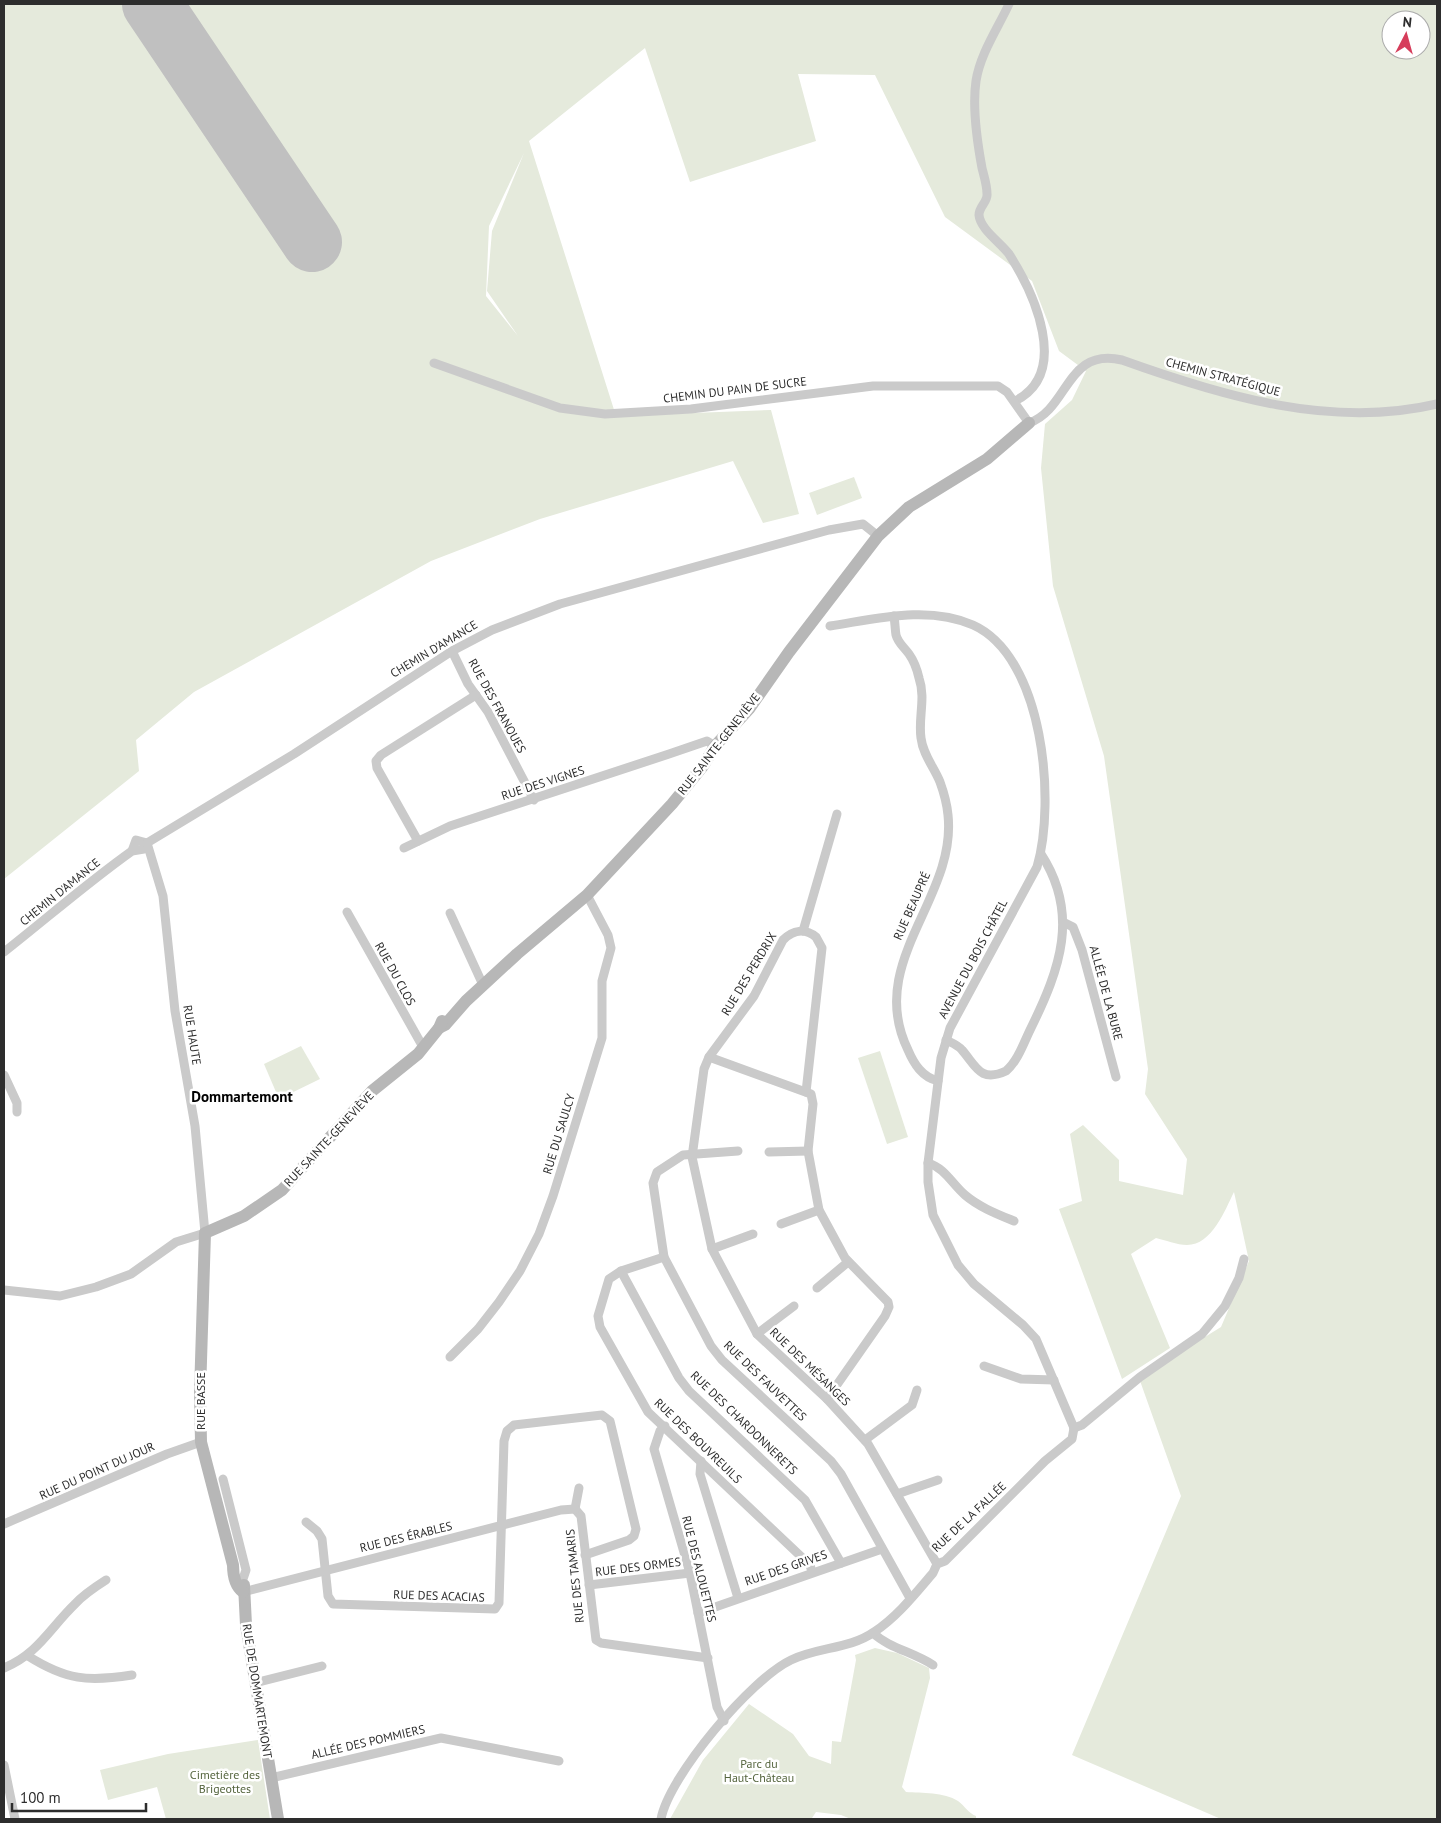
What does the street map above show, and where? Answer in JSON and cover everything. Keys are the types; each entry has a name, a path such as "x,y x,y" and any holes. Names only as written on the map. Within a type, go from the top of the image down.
{"street":[{"path":"1009,4 980,64 976,79 975,103 987,194 980,209 980,220 1008,254 1031,297 1039,318 1045,345 1042,365 1035,386 1030,392 1014,401"},
{"name":"CHEMIN STRATÉGIQUE","path":"1029,423 1040,419 1081,368 1094,360 1110,358 1198,386 1289,408 1373,412 1437,404"},
{"name":"CHEMIN DU PAIN DE SUCRE","path":"434,363 547,404 577,411 605,414 676,410 888,385 998,386 1005,389 1029,423"},
{"name":"RUE SAINTE-GENEVIÈVE","path":"205,1232 244,1216 282,1190 303,1169 349,1114 423,1047 439,1028 441,1022 455,1007 466,1001 587,895 672,804 703,766 713,750 750,709 789,652 878,536 909,507 982,462 1029,423"},
{"name":"CHEMIN D'AMANCE","path":"4,952 37,927 49,914 132,851 132,845 136,840 147,843 294,754 452,651 492,630 560,604 785,542 860,524 865,525 878,536"},
{"name":"AVENUE DU BOIS CHÂTEL","path":"830,626 894,616 926,614 973,625 995,640 1016,668 1035,719 1044,766 1046,812 1041,854 1037,867 955,1017 946,1040 938,1081 928,1163 930,1205 946,1244 964,1274 1032,1334 1040,1348 1074,1428"},
{"name":"RUE BEAUPRÉ","path":"894,616 896,636 916,666 922,697 921,739 926,757 940,782 949,817 948,840 940,874 900,965 896,1003 905,1044 922,1073 938,1081"},
{"name":"RUE DES FRANOUES","path":"452,651 476,695 488,712 534,800"},
{"path":"418,841 377,768 376,761 381,755 476,695"},
{"name":"RUE DES VIGNES","path":"404,848 450,826 534,800 691,745 713,750"},
{"path":"806,1092 822,948 816,937 803,931 837,814"},
{"name":"RUE HAUTE","path":"147,843 163,896 175,1011 195,1126 205,1232"},
{"path":"946,1040 959,1046 972,1066 981,1072 996,1074 1010,1067 1052,983 1058,965 1064,922 1063,909 1053,876 1041,854"},
{"name":"RUE DU SAULCY","path":"450,1357 478,1329 499,1302 520,1271 539,1234 553,1196 602,1038 602,981 611,948 608,935 587,895"},
{"name":"RUE DU CLOS","path":"347,912 423,1047"},
{"path":"450,913 483,985"},
{"name":"ALLÉE DE LA BURE","path":"1064,922 1073,927 1082,950 1116,1077"},
{"name":"RUE DES PERDRIX","path":"709,1057 754,996 783,940 789,934 803,931"},
{"path":"709,1057 811,1094 813,1101 808,1151 819,1210 848,1262 887,1300 889,1307 826,1399"},
{"name":"RUE DES MÉSANGES","path":"709,1057 704,1069 692,1154 712,1249 757,1334 826,1399 865,1440 936,1564"},
{"path":"4,1075 18,1103 16,1112"},
{"path":"692,1154 738,1151"},
{"path":"769,1152 808,1151"},
{"name":"RUE DES FAUVETTES","path":"692,1154 683,1154 657,1172 654,1177 653,1183 664,1257 711,1346 722,1360 831,1462 841,1474 910,1598"},
{"path":"928,1163 940,1167 956,1186 975,1202 1014,1221"},
{"path":"781,1224 819,1210"},
{"path":"4,1290 60,1296 96,1287 131,1274 176,1242 205,1232"},
{"name":"RUE BASSE","path":"205,1232 200,1393 201,1442 238,1588 243,1586"},
{"path":"712,1249 753,1234"},
{"path":"621,1271 664,1257"},
{"name":"RUE DE LA FALLÉE","path":"661,1819 666,1801 698,1751 756,1685 785,1663 816,1650 857,1641 873,1633 900,1611 933,1573 936,1564 945,1560 1045,1461 1072,1439 1074,1428 1082,1425 1140,1377 1202,1334 1225,1306 1239,1278 1244,1258"},
{"path":"817,1288 848,1262"},
{"name":"RUE DES BOUVREUILS","path":"621,1271 609,1279 598,1322 642,1405 810,1565 812,1572"},
{"name":"RUE DES CHARDONNERETS","path":"621,1271 679,1378 690,1391 805,1500 841,1563"},
{"path":"757,1334 794,1306"},
{"path":"984,1366 1021,1379 1054,1380"},
{"path":"865,1440 912,1405 917,1390"},
{"path":"502,1526 504,1441 509,1428 514,1425 602,1415 610,1421 636,1529 634,1536 629,1540 585,1555"},
{"name":"RUE DES ALOUETTES","path":"665,1426 660,1431 654,1449 690,1573 717,1708 724,1721"},
{"name":"RUE DU POINT DU JOUR","path":"4,1524 167,1454 201,1442"},
{"path":"701,1462 700,1474 738,1598"},
{"path":"222,1479 246,1570 243,1586"},
{"path":"897,1494 938,1480"},
{"name":"RUE DES TAMARIS","path":"579,1488 575,1509 581,1516 594,1635 600,1643 708,1658"},
{"name":"RUE DES ÉRABLES","path":"243,1586 326,1571 560,1510 575,1509"},
{"path":"306,1522 320,1535 326,1571"},
{"name":"RUE DES ACACIAS","path":"326,1571 329,1600 337,1605 495,1609 499,1603 502,1526"},
{"name":"RUE DES GRIVES","path":"698,1613 882,1549"},
{"name":"RUE DES ORMES","path":"588,1585 690,1573"},
{"path":"4,1668 28,1656 74,1605 106,1580"},
{"name":"RUE DE DOMMARTEMONT","path":"243,1586 255,1683 278,1819"},
{"path":"873,1633 882,1641 917,1654 933,1664"},
{"path":"28,1656 45,1667 72,1678 102,1680 132,1675"},
{"path":"255,1683 322,1666"},
{"name":"ALLÉE DES POMMIERS","path":"271,1778 441,1738 559,1761"},
{"path":"4,1765 15,1819"}],"green space":[{"path":"4,4 1437,4 1437,1819 1221,1819 1072,1755 1181,1496 1139,1378 1221,1327 1249,1261 1234,1192 1222,1217 1204,1239 1187,1245 1156,1238 1131,1254 1170,1348 1122,1379 1059,1209 1082,1201 1070,1134 1083,1125 1119,1160 1119,1181 1183,1195 1187,1159 1145,1094 1148,1069 1104,756 1053,586 1041,468 1045,424 1072,400 1086,371 1059,351 1032,281 945,217 875,75 798,74 816,141 690,182 645,48 529,141 616,416 771,410 799,514 763,523 733,461 540,519 431,561 194,692 136,740 139,771 4,879","holes":["524,153 492,231 487,291 518,336 486,296 489,226"]},
{"path":"854,477 862,498 817,515 809,493"},
{"path":"301,1046 320,1079 279,1099 264,1064"},
{"path":"880,1051 908,1137 887,1144 858,1058"},
{"name":"Parc du Haut-Château","path":"875,1648 897,1653 929,1668 930,1678 902,1787 906,1792 933,1794 952,1798 976,1816 976,1819 851,1819 841,1815 816,1812 812,1818 804,1819 670,1819 703,1760 749,1704 793,1734 809,1756 831,1764 832,1741 841,1742 856,1660 855,1655"},
{"name":"Cimetière des Brigeottes","path":"258,1740 270,1819 166,1819 157,1787 108,1800 100,1770 168,1754"}],"runway":[{"path":"152,4 312,242"}],"district":[{"name":"Dommartemont","path":"242,1097"}]}
